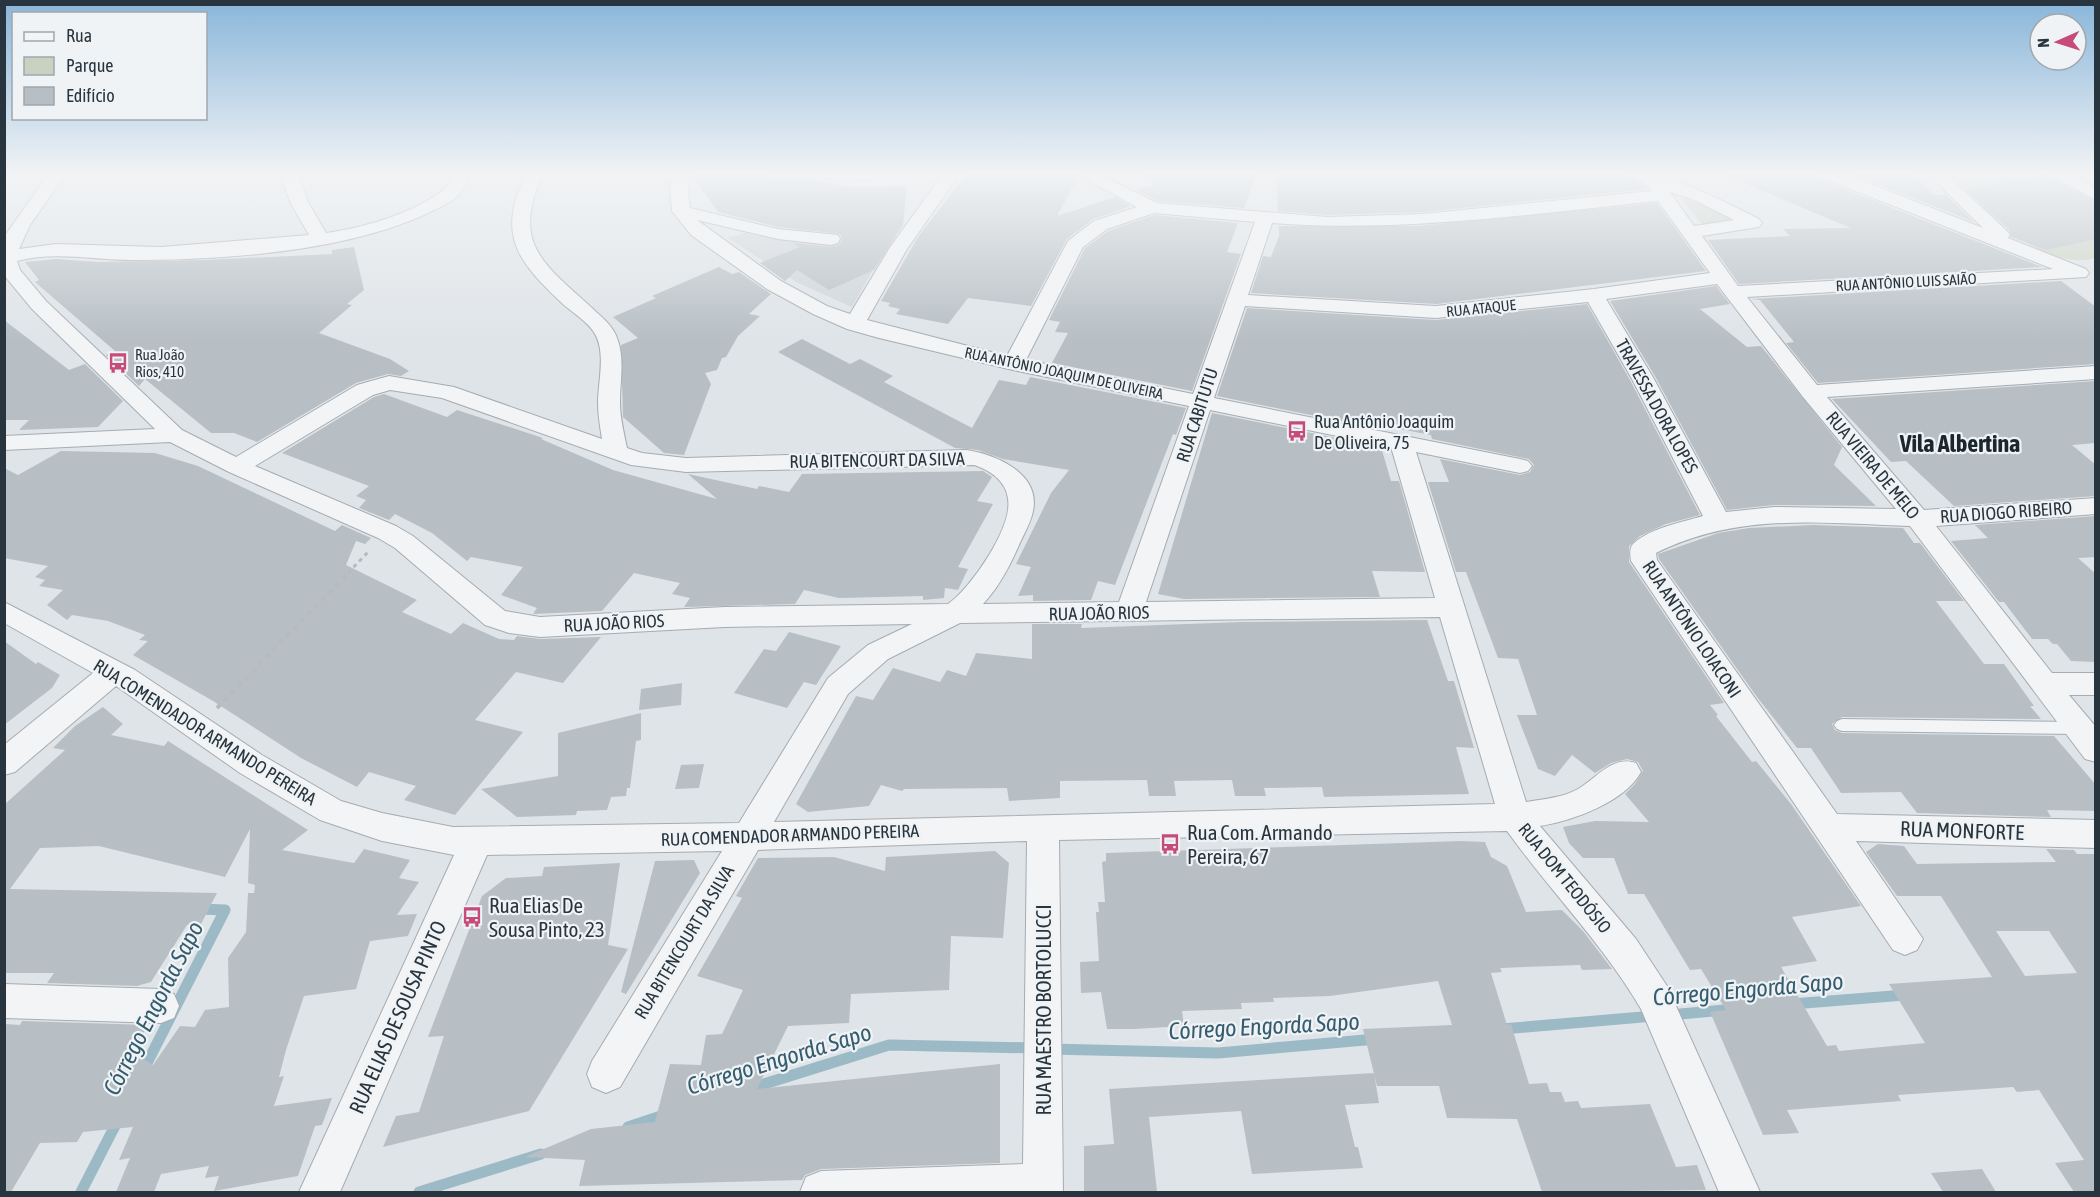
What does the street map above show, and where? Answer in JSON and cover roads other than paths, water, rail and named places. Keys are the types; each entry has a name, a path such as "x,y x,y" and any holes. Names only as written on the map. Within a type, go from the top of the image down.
{"street":[{"path":"7,258 20,228"},
{"path":"314,228 321,239"},
{"path":"7,258 52,248 119,254 162,253 321,239 375,228"},
{"path":"521,228 525,249 546,278 593,320 606,336 610,363 609,405 616,453"},
{"name":"RUA ANTÔNIO JOAQUIM DE OLIVEIRA","path":"694,228 751,271 820,310 854,325 1013,364 1520,466"},
{"path":"752,228 778,234 831,239"},
{"path":"854,325 898,249 913,228"},
{"path":"1013,364 1075,245 1086,231 1093,228"},
{"name":"RUA CABITUTU","path":"1129,612 1262,228"},
{"name":"RUA VIEIRA DE MELO","path":"1685,228 1811,392 1917,518 2096,750"},
{"path":"1688,232 1718,228"},
{"path":"1967,228 2087,271 2096,285"},
{"path":"1994,228 2013,246"},
{"name":"RUA JOÃO RIOS","path":"7,258 11,271 39,305 174,435 237,467 387,532 404,542 495,618 523,626 724,617 1452,607"},
{"name":"RUA ANTÔNIO LUIS SAIÃO","path":"1728,284 2087,271"},
{"name":"RUA ATAQUE","path":"1238,300 1436,312 1634,290 1728,284"},
{"name":"TRAVESSA DORA LOPES","path":"1594,295 1643,379 1717,519"},
{"path":"1811,392 2096,372"},
{"name":"RUA BITENCOURT DA SILVA","path":"237,467 365,390 388,382 446,392 639,460 673,465 966,457 990,463 1013,479 1022,499 1021,510 994,573 975,595 952,615 887,645 863,659 838,686 606,1074"},
{"path":"4,443 174,435"},
{"name":"RUA DOM TEODÓSIO","path":"1401,443 1515,817 1545,858 1639,968 1740,1192"},
{"name":"RUA DIOGO RIBEIRO","path":"1917,518 2096,506"},
{"name":"RUA ANTÔNIO LOIACONI","path":"1905,939 1698,639 1642,553 1643,549 1652,543 1717,519 1818,515 1917,518"},
{"name":"RUA COMENDADOR ARMANDO PEREIRA","path":"4,610 114,672 200,726 251,764 331,812 382,827 433,838 476,842 1515,817 1553,811 1588,800 1625,772"},
{"path":"4,763 114,672"},
{"path":"2043,684 2096,684"},
{"name":"RUA MAESTRO BORTOLUCCI","path":"1043,827 1043,1189"},
{"name":"RUA MONFORTE","path":"1828,827 2096,834"},
{"name":"RUA ELIAS DE SOUSA PINTO","path":"319,1192 476,842"},
{"path":"4,1001 162,1006"},
{"path":"821,1192 1043,1189"}],"lane":[{"path":"1842,725 2079,728"}],"waterway":[{"name":"Córrego Engorda Sapo","path":"143,1071 225,910 200,909"},
{"name":"Córrego Engorda Sapo","path":"1792,1004 1905,995"},
{"name":"Córrego Engorda Sapo","path":"1670,1015 1735,1009"},
{"name":"Córrego Engorda Sapo","path":"1502,1029 1654,1016"},
{"name":"Córrego Engorda Sapo","path":"1050,1049 1218,1053 1376,1039"},
{"name":"Córrego Engorda Sapo","path":"748,1089 889,1045 1035,1048"},
{"name":"Córrego Engorda Sapo","path":"628,1127 664,1115"},
{"name":"Córrego Engorda Sapo","path":"81,1192 118,1120"},
{"name":"Córrego Engorda Sapo","path":"419,1192 541,1154"}],"place":[{"name":"Rua João Rios, 410","path":"118,363"},
{"name":"Rua Antônio Joaquim De Oliveira, 75","path":"1297,431"},
{"name":"Rua Com. Armando Pereira, 67","path":"1170,844"},
{"name":"Rua Elias De Sousa Pinto, 23","path":"472,917"}],"district":[{"name":"Vila Albertina","path":"1960,443"}]}
